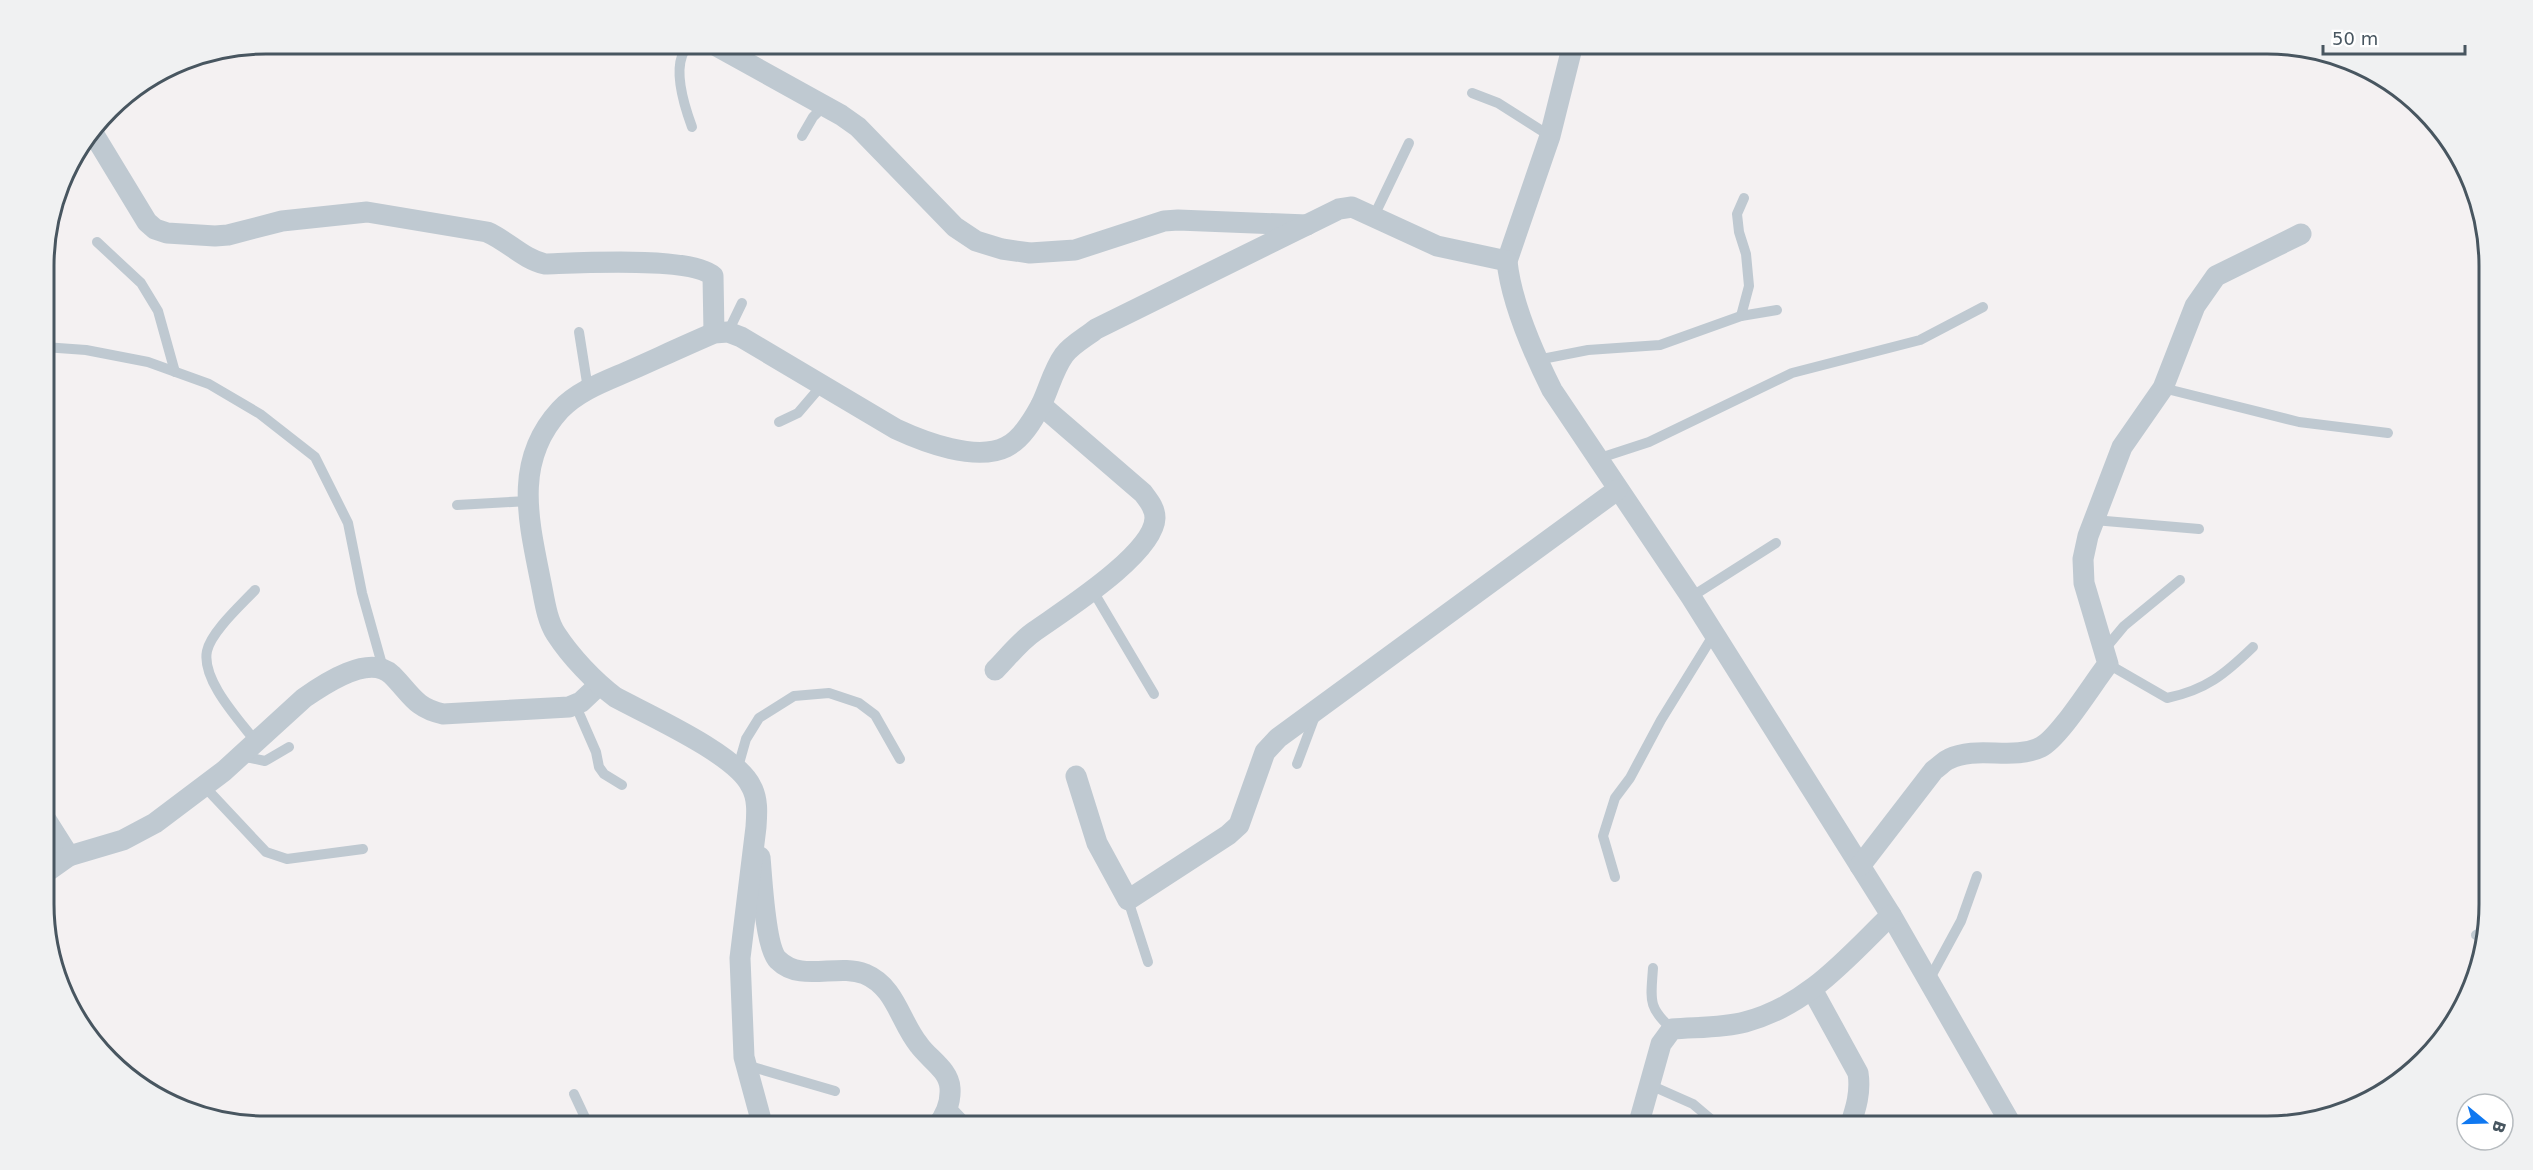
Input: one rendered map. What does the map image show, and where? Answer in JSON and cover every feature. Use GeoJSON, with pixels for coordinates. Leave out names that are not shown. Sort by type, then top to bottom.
{"type":"FeatureCollection","features":[{"type":"Feature","properties":{"kind":"street"},"geometry":{"type":"LineString","coordinates":[[731,54],[858,127],[955,227],[976,241],[1002,249],[1030,253],[1075,250],[1164,221],[1308,225]]}},
{"type":"Feature","properties":{"kind":"street"},"geometry":{"type":"LineString","coordinates":[[1570,54],[1550,136],[1507,261],[1509,277],[1537,360],[1552,390],[1596,459],[1691,597],[1891,915],[2006,1116]]}},
{"type":"Feature","properties":{"kind":"street"},"geometry":{"type":"LineString","coordinates":[[97,139],[147,222],[155,229],[167,233],[228,235],[282,221],[367,212],[382,213],[487,232],[499,237],[534,261],[545,264],[630,262],[701,269],[713,276],[721,332]]}},
{"type":"Feature","properties":{"kind":"street"},"geometry":{"type":"LineString","coordinates":[[760,1116],[746,1065],[740,958],[756,827],[757,808],[752,786],[738,767],[720,754],[615,698],[599,685],[555,634],[548,615],[528,521],[527,490],[532,460],[543,434],[560,411],[588,389],[721,332],[741,337],[913,437],[983,452],[1006,447],[1025,431],[1041,405],[1065,353],[1096,329],[1339,209],[1352,207],[1437,246],[1507,261]]}},
{"type":"Feature","properties":{"kind":"street"},"geometry":{"type":"LineString","coordinates":[[1860,866],[1934,770],[1948,759],[1965,754],[2025,752],[2041,747],[2054,735],[2106,657],[2084,583],[2083,559],[2094,520],[2122,447],[2163,388],[2195,306],[2216,276],[2301,234]]}},
{"type":"Feature","properties":{"kind":"street"},"geometry":{"type":"LineString","coordinates":[[995,670],[1033,633],[1093,591],[1139,547],[1151,531],[1155,518],[1152,505],[1143,494],[1041,405]]}},
{"type":"Feature","properties":{"kind":"street"},"geometry":{"type":"LineString","coordinates":[[1076,776],[1097,843],[1128,900],[1228,835],[1239,825],[1265,752],[1278,738],[1617,490]]}},
{"type":"Feature","properties":{"kind":"street"},"geometry":{"type":"LineString","coordinates":[[54,867],[69,856],[139,833],[204,786],[249,749],[304,698],[318,688],[360,668],[371,666],[383,668],[391,673],[416,703],[429,711],[443,714],[569,707],[581,702],[599,685]]}},
{"type":"Feature","properties":{"kind":"street"},"geometry":{"type":"LineString","coordinates":[[756,827],[770,943],[775,958],[786,967],[799,971],[852,971],[873,978],[893,998],[919,1045],[945,1072],[950,1088],[948,1104],[942,1116]]}},
{"type":"Feature","properties":{"kind":"street"},"geometry":{"type":"LineString","coordinates":[[54,832],[69,856]]}},
{"type":"Feature","properties":{"kind":"street"},"geometry":{"type":"LineString","coordinates":[[1641,1116],[1661,1044],[1672,1029],[1744,1023],[1779,1010],[1813,991],[1891,915]]}},
{"type":"Feature","properties":{"kind":"street"},"geometry":{"type":"LineString","coordinates":[[1813,991],[1858,1073],[1860,1085],[1853,1116]]}},
{"type":"Feature","properties":{"kind":"lane"},"geometry":{"type":"LineString","coordinates":[[683,54],[681,72],[684,105],[692,127]]}},
{"type":"Feature","properties":{"kind":"lane"},"geometry":{"type":"LineString","coordinates":[[1472,93],[1498,103],[1550,136]]}},
{"type":"Feature","properties":{"kind":"lane"},"geometry":{"type":"LineString","coordinates":[[802,136],[813,117],[824,106]]}},
{"type":"Feature","properties":{"kind":"lane"},"geometry":{"type":"LineString","coordinates":[[1374,216],[1408,143]]}},
{"type":"Feature","properties":{"kind":"lane"},"geometry":{"type":"LineString","coordinates":[[1741,316],[1749,286],[1746,254],[1737,214],[1744,198]]}},
{"type":"Feature","properties":{"kind":"lane"},"geometry":{"type":"LineString","coordinates":[[97,242],[141,283],[158,311],[175,372]]}},
{"type":"Feature","properties":{"kind":"lane"},"geometry":{"type":"LineString","coordinates":[[721,332],[742,303]]}},
{"type":"Feature","properties":{"kind":"lane"},"geometry":{"type":"LineString","coordinates":[[1596,459],[1649,442],[1792,373],[1920,340],[1983,306]]}},
{"type":"Feature","properties":{"kind":"lane"},"geometry":{"type":"LineString","coordinates":[[1537,360],[1588,350],[1660,345],[1741,316],[1777,310]]}},
{"type":"Feature","properties":{"kind":"lane"},"geometry":{"type":"LineString","coordinates":[[579,332],[588,389]]}},
{"type":"Feature","properties":{"kind":"lane"},"geometry":{"type":"LineString","coordinates":[[54,348],[86,350],[148,362],[209,384],[260,414],[315,457],[348,523],[362,593],[383,668]]}},
{"type":"Feature","properties":{"kind":"lane"},"geometry":{"type":"LineString","coordinates":[[779,422],[798,413],[822,385]]}},
{"type":"Feature","properties":{"kind":"lane"},"geometry":{"type":"LineString","coordinates":[[2163,388],[2299,422],[2388,433]]}},
{"type":"Feature","properties":{"kind":"lane"},"geometry":{"type":"LineString","coordinates":[[457,505],[528,501]]}},
{"type":"Feature","properties":{"kind":"lane"},"geometry":{"type":"LineString","coordinates":[[2094,520],[2199,528]]}},
{"type":"Feature","properties":{"kind":"lane"},"geometry":{"type":"LineString","coordinates":[[1691,597],[1776,543]]}},
{"type":"Feature","properties":{"kind":"lane"},"geometry":{"type":"LineString","coordinates":[[2180,580],[2124,626],[2106,657],[2167,698],[2203,687],[2224,676],[2253,647]]}},
{"type":"Feature","properties":{"kind":"lane"},"geometry":{"type":"LineString","coordinates":[[255,590],[221,627],[207,650],[207,664],[211,678],[249,749],[251,760],[265,761],[289,747]]}},
{"type":"Feature","properties":{"kind":"lane"},"geometry":{"type":"LineString","coordinates":[[1093,591],[1154,694]]}},
{"type":"Feature","properties":{"kind":"lane"},"geometry":{"type":"LineString","coordinates":[[1615,878],[1603,836],[1615,798],[1630,778],[1661,720],[1714,634]]}},
{"type":"Feature","properties":{"kind":"lane"},"geometry":{"type":"LineString","coordinates":[[738,767],[746,739],[759,718],[794,696],[829,693],[859,703],[875,715],[900,759]]}},
{"type":"Feature","properties":{"kind":"lane"},"geometry":{"type":"LineString","coordinates":[[575,704],[596,752],[599,767],[604,774],[622,785]]}},
{"type":"Feature","properties":{"kind":"lane"},"geometry":{"type":"LineString","coordinates":[[1296,764],[1317,710]]}},
{"type":"Feature","properties":{"kind":"lane"},"geometry":{"type":"LineString","coordinates":[[204,786],[266,852],[276,857],[286,859],[363,849]]}},
{"type":"Feature","properties":{"kind":"lane"},"geometry":{"type":"LineString","coordinates":[[1929,981],[1961,921],[1977,876]]}},
{"type":"Feature","properties":{"kind":"lane"},"geometry":{"type":"LineString","coordinates":[[1128,900],[1148,962]]}},
{"type":"Feature","properties":{"kind":"lane"},"geometry":{"type":"LineString","coordinates":[[1653,968],[1652,996],[1655,1014],[1672,1029]]}},
{"type":"Feature","properties":{"kind":"lane"},"geometry":{"type":"LineString","coordinates":[[746,1065],[835,1091]]}},
{"type":"Feature","properties":{"kind":"lane"},"geometry":{"type":"LineString","coordinates":[[1650,1085],[1693,1104],[1707,1116]]}},
{"type":"Feature","properties":{"kind":"lane"},"geometry":{"type":"LineString","coordinates":[[574,1094],[584,1116]]}},
{"type":"Feature","properties":{"kind":"lane"},"geometry":{"type":"LineString","coordinates":[[948,1104],[959,1116]]}}]}
